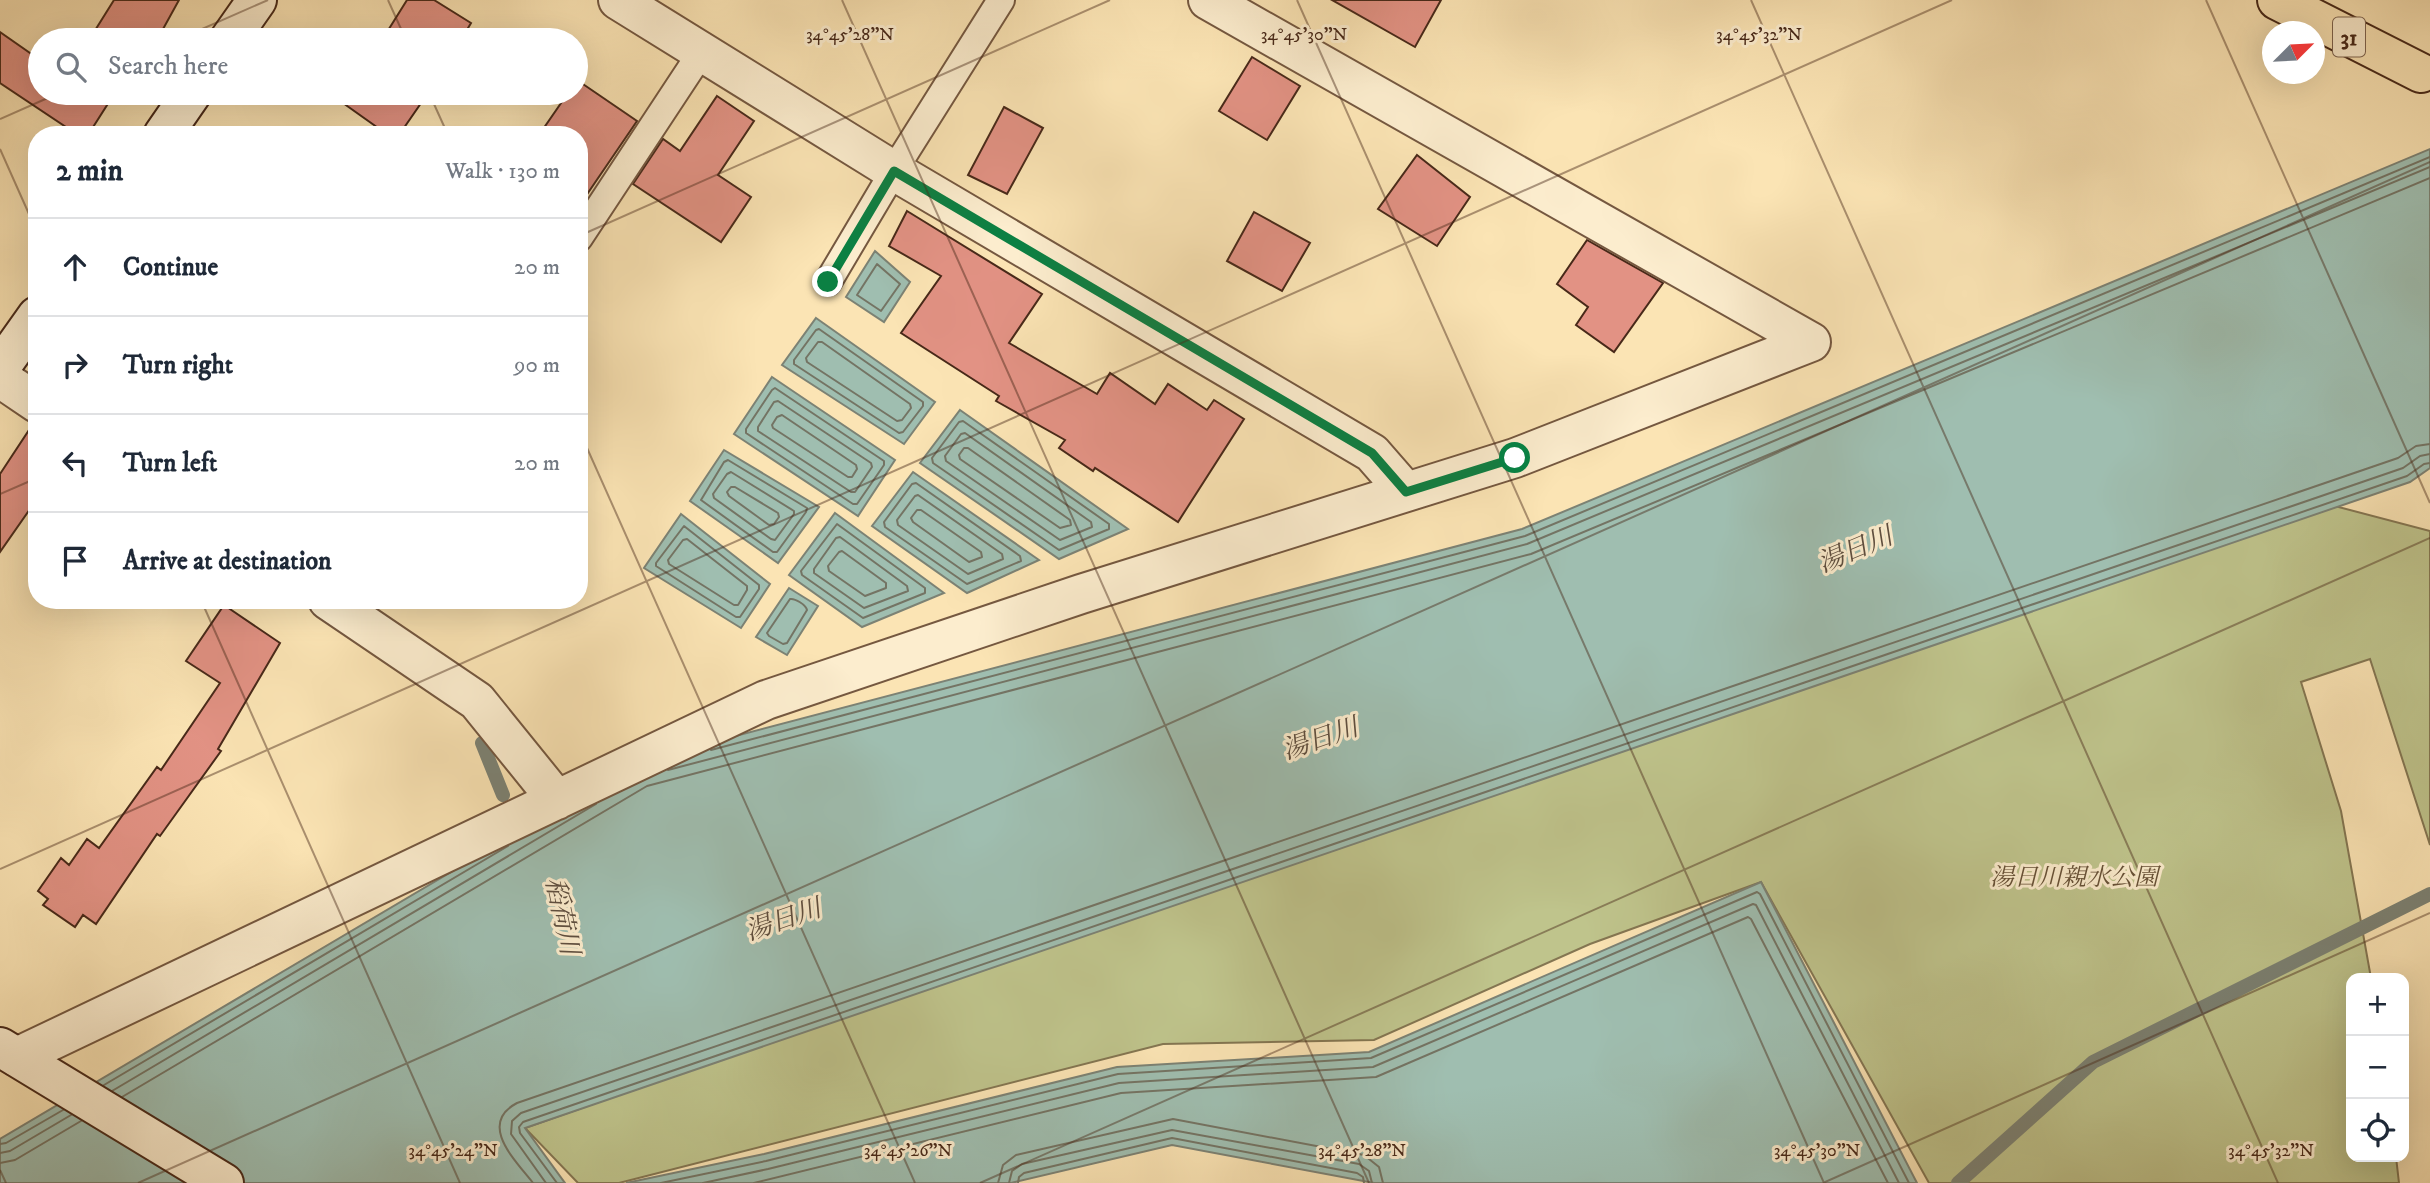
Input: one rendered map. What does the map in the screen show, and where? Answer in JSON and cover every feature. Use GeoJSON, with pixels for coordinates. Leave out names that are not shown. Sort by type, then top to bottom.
{"type":"FeatureCollection","features":[{"type":"Feature","properties":{"kind":"main road","name":"31"},"geometry":{"type":"LineString","coordinates":[[2277,0],[2426,76]]}},
{"type":"Feature","properties":{"kind":"main road","name":"31"},"geometry":{"type":"LineString","coordinates":[[2297,0],[2426,76]]}},
{"type":"Feature","properties":{"kind":"street"},"geometry":{"type":"LineString","coordinates":[[237,28],[257,0]]}},
{"type":"Feature","properties":{"kind":"street"},"geometry":{"type":"LineString","coordinates":[[618,0],[894,171],[1372,453],[1406,492]]}},
{"type":"Feature","properties":{"kind":"street"},"geometry":{"type":"LineString","coordinates":[[18,1057],[766,700],[1081,594],[1515,458],[1811,342],[1208,0]]}},
{"type":"Feature","properties":{"kind":"street"},"geometry":{"type":"LineString","coordinates":[[169,126],[184,105]]}},
{"type":"Feature","properties":{"kind":"street"},"geometry":{"type":"LineString","coordinates":[[0,368],[28,329]]}},
{"type":"Feature","properties":{"kind":"street"},"geometry":{"type":"LineString","coordinates":[[0,378],[28,397]]}},
{"type":"Feature","properties":{"kind":"street"},"geometry":{"type":"LineString","coordinates":[[345,609],[477,701],[556,800]]}},
{"type":"Feature","properties":{"kind":"street"},"geometry":{"type":"LineString","coordinates":[[18,1057],[224,1183]]}},
{"type":"Feature","properties":{"kind":"lane"},"geometry":{"type":"LineString","coordinates":[[828,282],[1001,0]]}},
{"type":"Feature","properties":{"kind":"lane"},"geometry":{"type":"LineString","coordinates":[[588,224],[701,53]]}},
{"type":"Feature","properties":{"kind":"green space","name":"湯日川親水公園"},"geometry":{"type":"Polygon","coordinates":[[[2308,499],[2430,531],[2430,845],[2370,659],[2301,682],[2341,811],[2370,973],[2346,973],[2346,1162],[2397,1162],[2399,1183],[1929,1183],[1761,882],[1590,944],[1374,1040],[1163,1044],[619,1183],[578,1183],[525,1128],[2308,499]]]}},
{"type":"Feature","properties":{"kind":"water","name":"湯日川"},"geometry":{"type":"Polygon","coordinates":[[[2430,149],[2430,468],[2410,482],[525,1128],[565,1183],[0,1183],[0,1139],[637,762],[1522,529],[2430,149]]]}},
{"type":"Feature","properties":{"kind":"water"},"geometry":{"type":"Polygon","coordinates":[[[875,251],[910,282],[884,322],[846,297],[875,251]]]}},
{"type":"Feature","properties":{"kind":"water"},"geometry":{"type":"Polygon","coordinates":[[[816,318],[935,402],[904,444],[782,365],[816,318]]]}},
{"type":"Feature","properties":{"kind":"water"},"geometry":{"type":"Polygon","coordinates":[[[772,377],[895,460],[858,516],[734,434],[772,377]]]}},
{"type":"Feature","properties":{"kind":"water"},"geometry":{"type":"Polygon","coordinates":[[[960,410],[1128,529],[1059,559],[920,463],[960,410]]]}},
{"type":"Feature","properties":{"kind":"water"},"geometry":{"type":"Polygon","coordinates":[[[724,450],[819,507],[778,563],[690,501],[724,450]]]}},
{"type":"Feature","properties":{"kind":"water"},"geometry":{"type":"Polygon","coordinates":[[[913,472],[1039,560],[967,593],[872,526],[913,472]]]}},
{"type":"Feature","properties":{"kind":"water"},"geometry":{"type":"Polygon","coordinates":[[[835,513],[944,593],[862,627],[789,575],[835,513]]]}},
{"type":"Feature","properties":{"kind":"water"},"geometry":{"type":"Polygon","coordinates":[[[681,514],[770,584],[741,628],[644,568],[681,514]]]}},
{"type":"Feature","properties":{"kind":"water"},"geometry":{"type":"Polygon","coordinates":[[[789,588],[818,606],[787,655],[756,637],[789,588]]]}},
{"type":"Feature","properties":{"kind":"water"},"geometry":{"type":"Polygon","coordinates":[[[1761,882],[1917,1183],[1374,1183],[1172,1145],[1011,1183],[626,1183],[764,1154],[1117,1067],[1369,1052],[1761,882]]]}},
{"type":"Feature","properties":{"kind":"building"},"geometry":{"type":"Polygon","coordinates":[[[114,0],[179,0],[164,28],[96,28],[114,0]]]}},
{"type":"Feature","properties":{"kind":"building"},"geometry":{"type":"Polygon","coordinates":[[[407,0],[434,0],[471,23],[468,28],[390,28],[407,0]]]}},
{"type":"Feature","properties":{"kind":"building"},"geometry":{"type":"Polygon","coordinates":[[[1332,0],[1441,0],[1415,47],[1332,0]]]}},
{"type":"Feature","properties":{"kind":"building"},"geometry":{"type":"Polygon","coordinates":[[[0,32],[28,52],[28,102],[0,83],[0,32]]]}},
{"type":"Feature","properties":{"kind":"building"},"geometry":{"type":"Polygon","coordinates":[[[1252,57],[1300,86],[1267,140],[1219,111],[1252,57]]]}},
{"type":"Feature","properties":{"kind":"building"},"geometry":{"type":"Polygon","coordinates":[[[588,88],[637,121],[588,193],[588,126],[545,126],[560,105],[588,105],[588,88]]]}},
{"type":"Feature","properties":{"kind":"building"},"geometry":{"type":"Polygon","coordinates":[[[717,96],[754,121],[718,175],[751,197],[721,242],[633,184],[663,139],[680,151],[717,96]]]}},
{"type":"Feature","properties":{"kind":"building"},"geometry":{"type":"Polygon","coordinates":[[[33,105],[107,105],[94,126],[64,126],[33,105]]]}},
{"type":"Feature","properties":{"kind":"building"},"geometry":{"type":"Polygon","coordinates":[[[346,105],[420,105],[405,126],[375,126],[346,105]]]}},
{"type":"Feature","properties":{"kind":"building"},"geometry":{"type":"Polygon","coordinates":[[[1004,107],[1043,128],[1007,194],[968,175],[1004,107]]]}},
{"type":"Feature","properties":{"kind":"building"},"geometry":{"type":"Polygon","coordinates":[[[1417,155],[1470,197],[1437,246],[1378,209],[1417,155]]]}},
{"type":"Feature","properties":{"kind":"building"},"geometry":{"type":"Polygon","coordinates":[[[907,211],[1042,294],[1009,343],[1097,394],[1110,373],[1155,404],[1168,384],[1207,410],[1214,400],[1244,419],[1178,522],[1059,448],[1065,440],[996,401],[999,396],[901,333],[941,276],[889,246],[907,211]]]}},
{"type":"Feature","properties":{"kind":"building"},"geometry":{"type":"Polygon","coordinates":[[[1254,212],[1310,243],[1282,291],[1227,261],[1254,212]]]}},
{"type":"Feature","properties":{"kind":"building"},"geometry":{"type":"Polygon","coordinates":[[[1587,240],[1663,283],[1614,352],[1576,325],[1588,307],[1557,284],[1587,240]]]}},
{"type":"Feature","properties":{"kind":"building"},"geometry":{"type":"Polygon","coordinates":[[[28,432],[28,512],[0,552],[0,474],[28,432]]]}},
{"type":"Feature","properties":{"kind":"building"},"geometry":{"type":"Polygon","coordinates":[[[221,609],[230,609],[280,643],[218,749],[221,751],[160,836],[157,834],[96,924],[83,915],[75,927],[43,905],[48,899],[38,891],[61,858],[69,865],[87,839],[99,848],[157,767],[161,770],[220,683],[186,661],[221,609]]]}},
{"type":"Feature","properties":{"kind":"waterway","name":"稻荷川"},"geometry":{"type":"LineString","coordinates":[[482,743],[503,795]]}},
{"type":"Feature","properties":{"kind":"waterway"},"geometry":{"type":"LineString","coordinates":[[1958,1183],[2093,1062],[2430,894]]}},
{"type":"Feature","properties":{"kind":"route"},"geometry":{"type":"LineString","coordinates":[[828,282],[894,171],[1372,453],[1406,492],[1515,458]]}}]}
